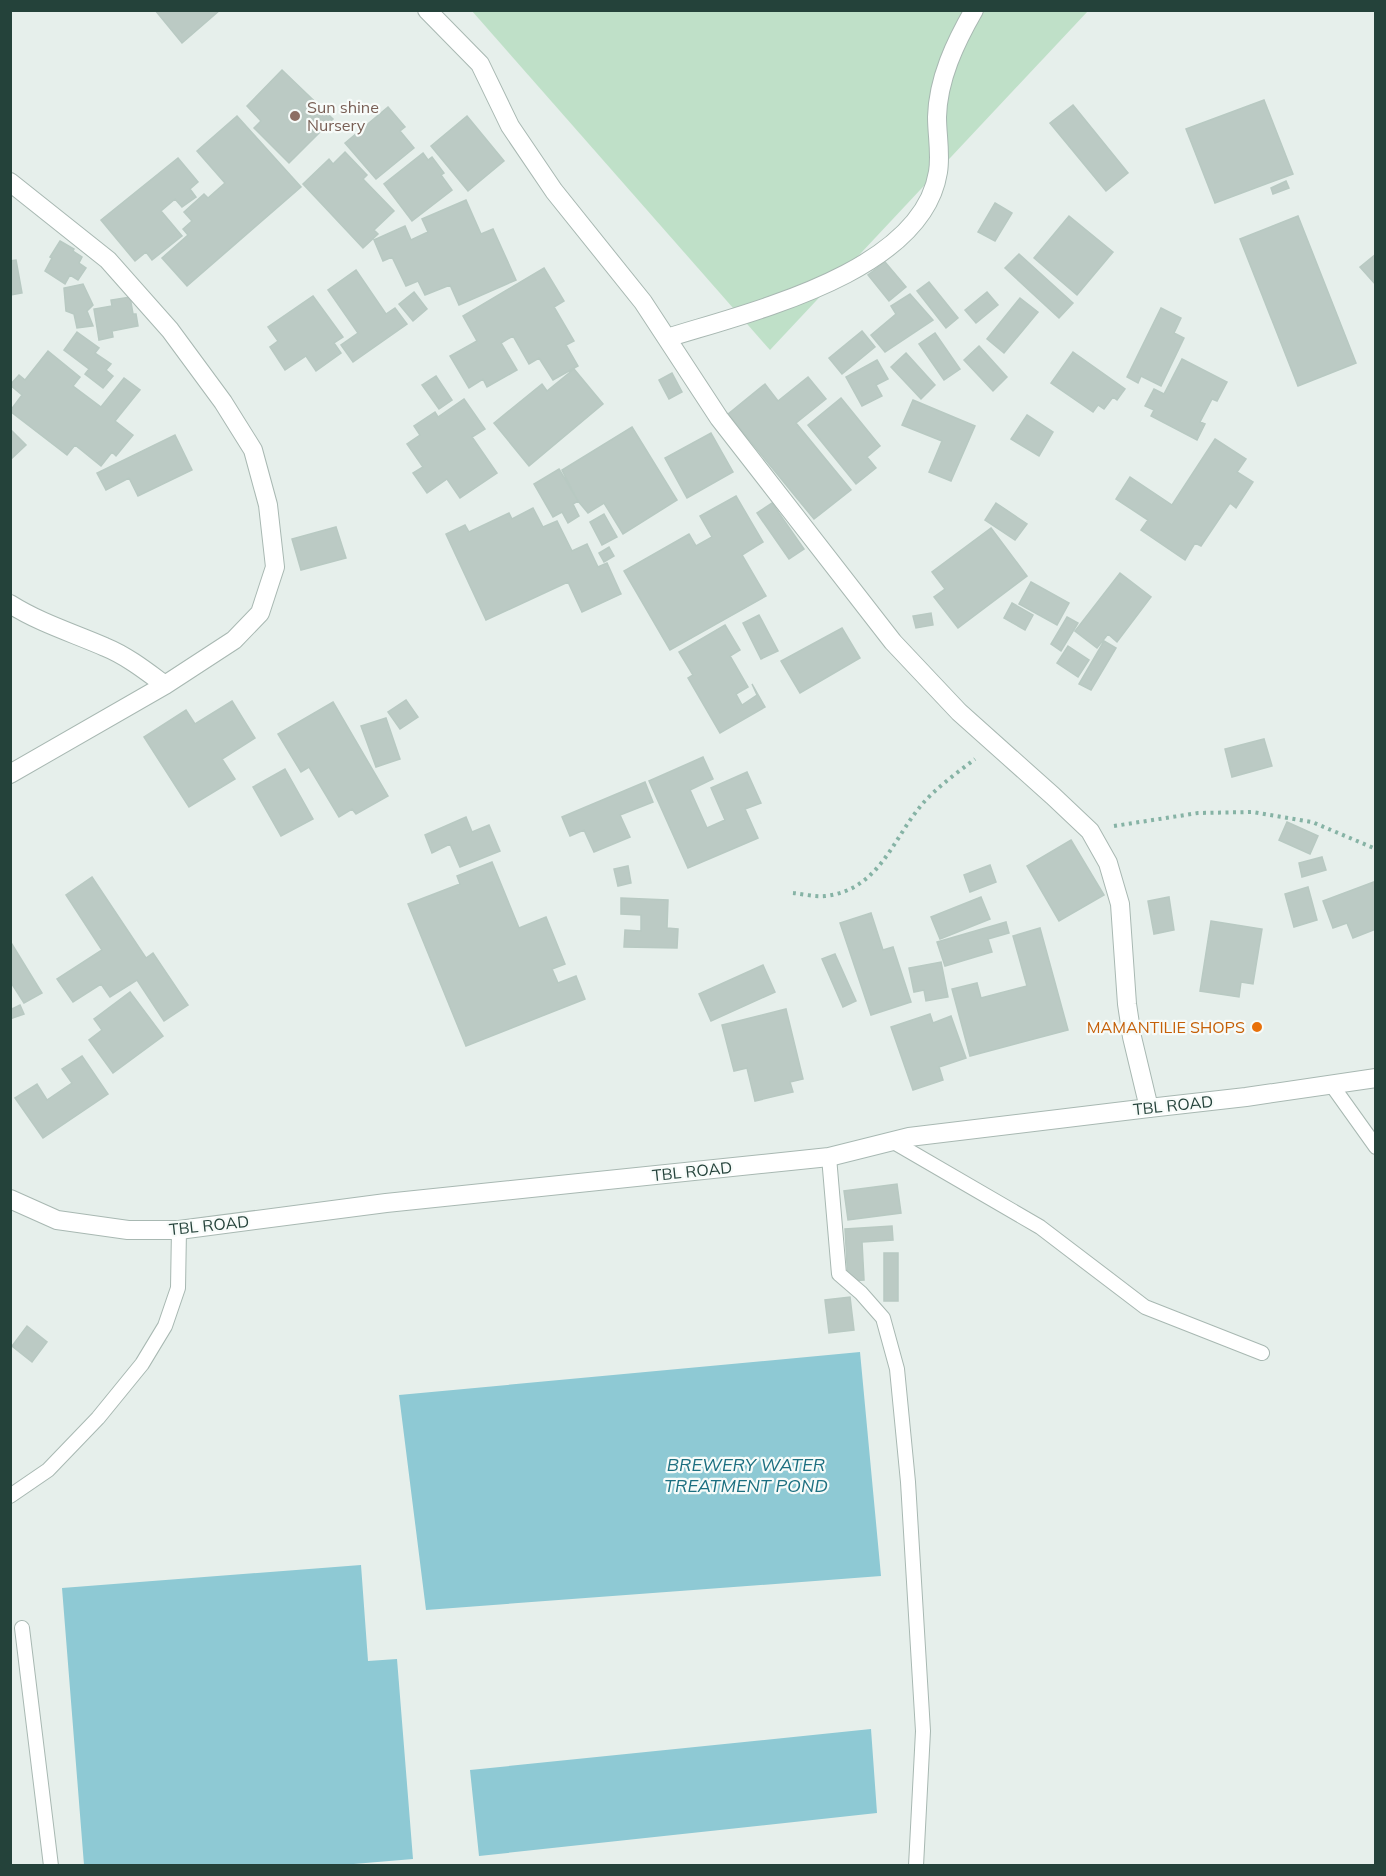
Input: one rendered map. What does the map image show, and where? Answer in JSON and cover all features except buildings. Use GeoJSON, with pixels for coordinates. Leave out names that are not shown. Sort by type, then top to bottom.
{"type":"FeatureCollection","features":[{"type":"Feature","properties":{"kind":"street"},"geometry":{"type":"LineString","coordinates":[[427,10],[480,64],[510,126],[554,191],[643,302],[719,418],[893,642],[958,712],[1090,831],[1108,863],[1120,904],[1127,1004],[1132,1037],[1149,1108]]}},
{"type":"Feature","properties":{"kind":"street"},"geometry":{"type":"LineString","coordinates":[[667,338],[788,300],[848,273],[883,252],[911,226],[928,203],[938,172],[937,114],[944,72],[960,34],[974,10]]}},
{"type":"Feature","properties":{"kind":"street"},"geometry":{"type":"LineString","coordinates":[[10,182],[108,260],[170,330],[223,402],[253,450],[268,505],[275,567],[260,613],[234,640],[165,685],[10,774]]}},
{"type":"Feature","properties":{"kind":"street"},"geometry":{"type":"LineString","coordinates":[[10,604],[62,630],[107,647],[165,685]]}},
{"type":"Feature","properties":{"kind":"street","name":"TBL ROAD"},"geometry":{"type":"LineString","coordinates":[[10,1199],[57,1220],[128,1230],[179,1230],[386,1203],[829,1156],[909,1137],[1246,1098],[1376,1078]]}},
{"type":"Feature","properties":{"kind":"lane"},"geometry":{"type":"LineString","coordinates":[[1331,1084],[1376,1147]]}},
{"type":"Feature","properties":{"kind":"lane"},"geometry":{"type":"LineString","coordinates":[[892,1141],[1040,1227],[1145,1307],[1262,1353]]}},
{"type":"Feature","properties":{"kind":"lane"},"geometry":{"type":"LineString","coordinates":[[829,1156],[839,1274],[861,1293],[883,1318],[897,1369],[908,1482],[923,1731],[916,1866]]}},
{"type":"Feature","properties":{"kind":"lane"},"geometry":{"type":"LineString","coordinates":[[10,1496],[48,1470],[98,1418],[142,1364],[165,1326],[178,1288],[179,1230]]}},
{"type":"Feature","properties":{"kind":"lane"},"geometry":{"type":"LineString","coordinates":[[22,1628],[51,1866]]}},
{"type":"Feature","properties":{"kind":"path"},"geometry":{"type":"LineString","coordinates":[[793,893],[823,896],[842,892],[863,881],[881,864],[924,801],[994,744]]}},
{"type":"Feature","properties":{"kind":"path"},"geometry":{"type":"LineString","coordinates":[[1090,831],[1198,813],[1253,812],[1312,822],[1376,849]]}},
{"type":"Feature","properties":{"kind":"green space"},"geometry":{"type":"Polygon","coordinates":[[[472,11],[1088,11],[770,350],[472,11]]]}},
{"type":"Feature","properties":{"kind":"water","name":"BREWERY WATER TREATMENT POND"},"geometry":{"type":"Polygon","coordinates":[[[860,1352],[881,1576],[426,1610],[399,1395],[860,1352]]]}},
{"type":"Feature","properties":{"kind":"water"},"geometry":{"type":"Polygon","coordinates":[[[361,1565],[368,1661],[397,1659],[413,1859],[330,1866],[84,1865],[62,1588],[361,1565]]]}},
{"type":"Feature","properties":{"kind":"water"},"geometry":{"type":"Polygon","coordinates":[[[871,1729],[877,1813],[479,1856],[470,1770],[871,1729]]]}},
{"type":"Feature","properties":{"kind":"place","name":"Sun shine Nursery"},"geometry":{"type":"Point","coordinates":[295,116]}},
{"type":"Feature","properties":{"kind":"place","name":"MAMANTILIE SHOPS"},"geometry":{"type":"Point","coordinates":[1257,1027]}}]}
